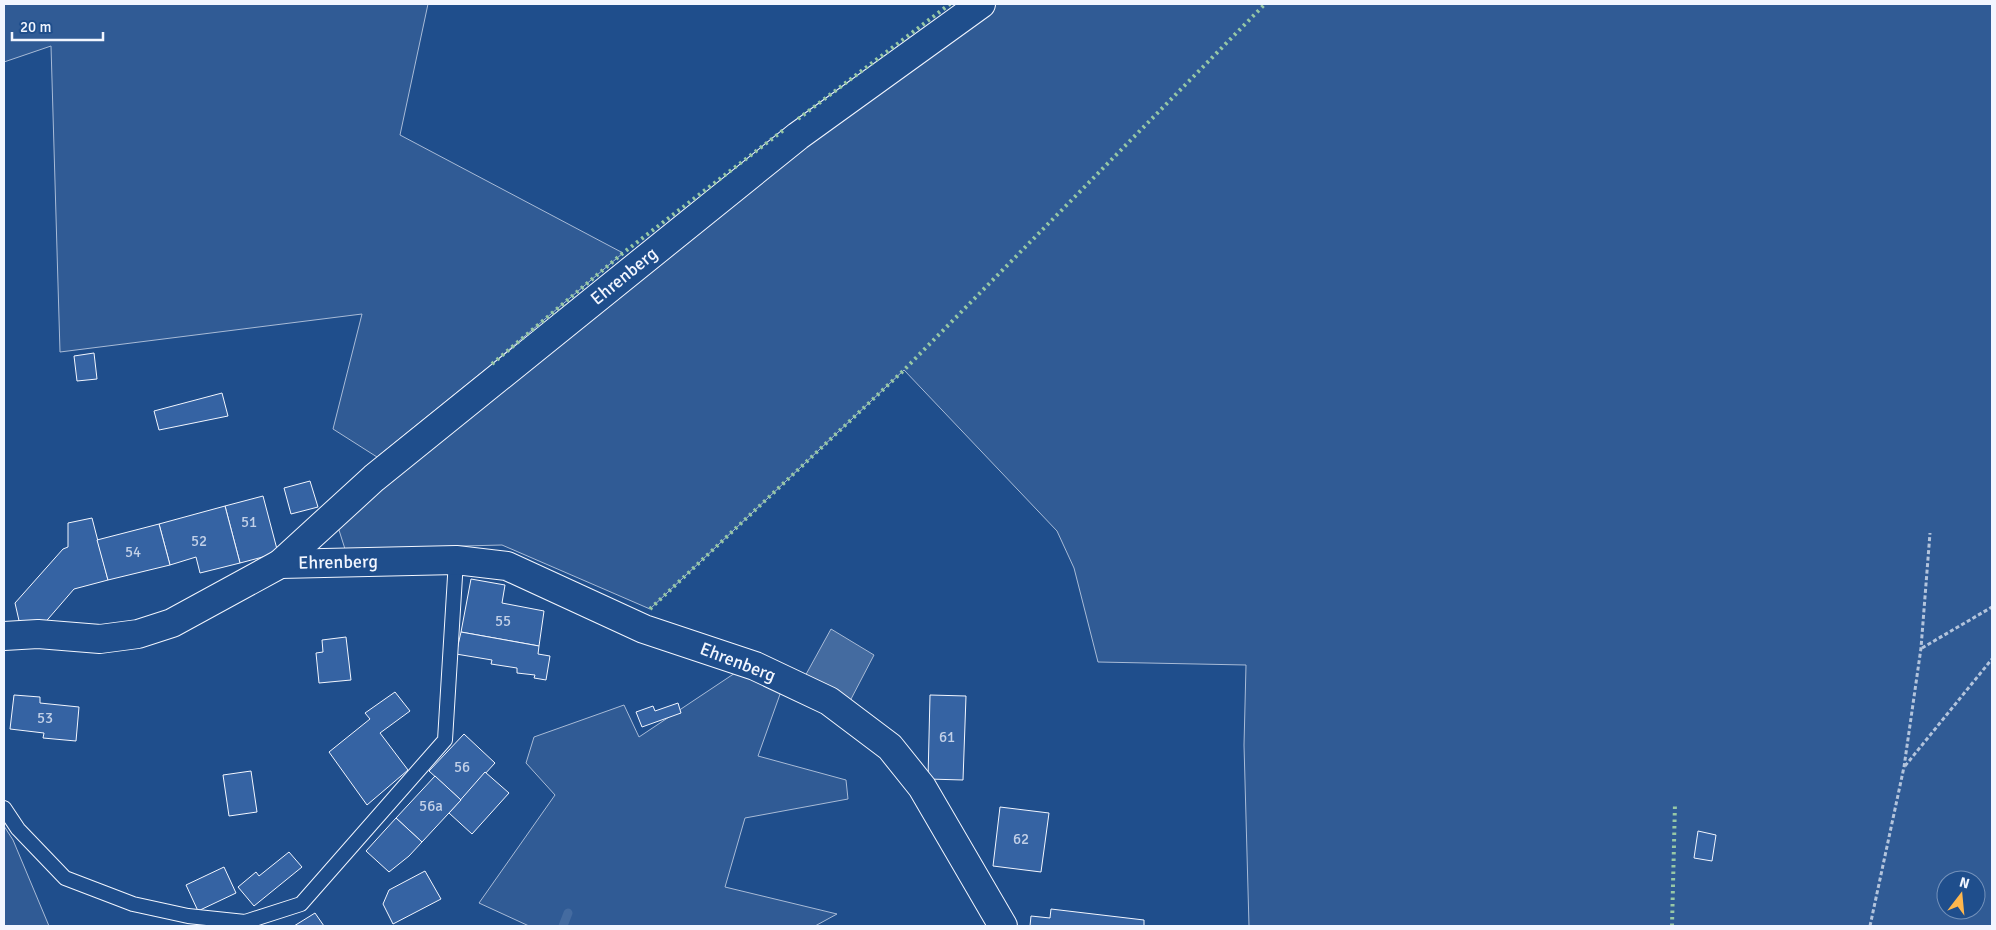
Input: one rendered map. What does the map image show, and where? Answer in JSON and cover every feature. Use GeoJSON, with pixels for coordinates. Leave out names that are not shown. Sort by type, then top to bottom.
{"type":"FeatureCollection","features":[{"type":"Feature","properties":{"kind":"street","name":"Ehrenberg"},"geometry":{"type":"LineString","coordinates":[[4,636],[38,634],[100,639],[138,634],[172,623],[280,564],[374,478],[798,136],[981,4]]}},
{"type":"Feature","properties":{"kind":"street","name":"Ehrenberg"},"geometry":{"type":"LineString","coordinates":[[280,564],[456,560],[507,566],[644,629],[756,666],[829,702],[890,746],[922,787],[1003,926]]}},
{"type":"Feature","properties":{"kind":"lane"},"geometry":{"type":"LineString","coordinates":[[4,808],[18,829],[65,878],[133,904],[188,916],[245,922],[301,904],[445,740],[456,560]]}},
{"type":"Feature","properties":{"kind":"path"},"geometry":{"type":"LineString","coordinates":[[1870,926],[1904,767],[1921,648],[1930,533]]}},
{"type":"Feature","properties":{"kind":"path"},"geometry":{"type":"LineString","coordinates":[[1921,648],[1992,607]]}},
{"type":"Feature","properties":{"kind":"path"},"geometry":{"type":"LineString","coordinates":[[1904,767],[1992,659]]}},
{"type":"Feature","properties":{"kind":"shaded area"},"geometry":{"type":"Polygon","coordinates":[[[4,4],[428,4],[400,135],[623,253],[492,364],[377,457],[333,429],[362,314],[60,352],[51,46],[4,62],[4,4]]]}},
{"type":"Feature","properties":{"kind":"shaded area"},"geometry":{"type":"Polygon","coordinates":[[[986,4],[1992,4],[1992,926],[1249,926],[1244,745],[1246,665],[1098,662],[1074,568],[1057,531],[904,370],[650,609],[502,545],[345,549],[338,527],[399,471],[986,4]]]}},
{"type":"Feature","properties":{"kind":"shaded area"},"geometry":{"type":"Polygon","coordinates":[[[831,629],[874,655],[850,701],[804,678],[831,629]]]}},
{"type":"Feature","properties":{"kind":"shaded area"},"geometry":{"type":"Polygon","coordinates":[[[735,673],[784,683],[758,756],[846,780],[848,799],[745,818],[725,887],[837,914],[815,926],[529,926],[479,903],[555,795],[526,763],[534,737],[624,705],[639,737],[735,673]]]}},
{"type":"Feature","properties":{"kind":"shaded area"},"geometry":{"type":"Polygon","coordinates":[[[4,826],[13,840],[49,926],[4,926],[4,826]]]}},
{"type":"Feature","properties":{"kind":"building"},"geometry":{"type":"Polygon","coordinates":[[[94,353],[97,379],[77,381],[74,356],[94,353]]]}},
{"type":"Feature","properties":{"kind":"building"},"geometry":{"type":"Polygon","coordinates":[[[222,393],[228,416],[159,430],[154,411],[222,393]]]}},
{"type":"Feature","properties":{"kind":"building"},"geometry":{"type":"Polygon","coordinates":[[[310,481],[318,507],[291,514],[284,488],[310,481]]]}},
{"type":"Feature","properties":{"kind":"building"},"geometry":{"type":"Polygon","coordinates":[[[263,496],[278,553],[240,563],[225,506],[263,496]]]}},
{"type":"Feature","properties":{"kind":"building"},"geometry":{"type":"Polygon","coordinates":[[[225,506],[240,563],[200,573],[196,557],[170,565],[159,524],[225,506]]]}},
{"type":"Feature","properties":{"kind":"building"},"geometry":{"type":"Polygon","coordinates":[[[92,518],[108,580],[74,589],[42,626],[20,625],[15,603],[63,549],[68,547],[68,523],[92,518]]]}},
{"type":"Feature","properties":{"kind":"building"},"geometry":{"type":"Polygon","coordinates":[[[159,524],[170,565],[108,580],[97,540],[159,524]]]}},
{"type":"Feature","properties":{"kind":"building"},"geometry":{"type":"Polygon","coordinates":[[[471,579],[505,585],[502,603],[544,611],[539,646],[461,632],[471,579]]]}},
{"type":"Feature","properties":{"kind":"building"},"geometry":{"type":"Polygon","coordinates":[[[461,632],[539,646],[538,654],[550,656],[546,680],[534,678],[535,675],[517,673],[517,668],[491,664],[492,660],[456,654],[461,632]]]}},
{"type":"Feature","properties":{"kind":"building"},"geometry":{"type":"Polygon","coordinates":[[[346,637],[351,680],[319,683],[316,653],[323,652],[322,640],[346,637]]]}},
{"type":"Feature","properties":{"kind":"building"},"geometry":{"type":"Polygon","coordinates":[[[395,692],[410,711],[380,733],[408,770],[367,805],[329,752],[370,719],[365,713],[395,692]]]}},
{"type":"Feature","properties":{"kind":"building"},"geometry":{"type":"Polygon","coordinates":[[[14,695],[40,697],[40,703],[79,707],[76,741],[43,738],[44,733],[10,729],[14,695]]]}},
{"type":"Feature","properties":{"kind":"building"},"geometry":{"type":"Polygon","coordinates":[[[930,695],[966,696],[963,780],[928,779],[930,695]]]}},
{"type":"Feature","properties":{"kind":"building"},"geometry":{"type":"Polygon","coordinates":[[[678,703],[681,713],[642,727],[636,712],[653,706],[655,711],[678,703]]]}},
{"type":"Feature","properties":{"kind":"building"},"geometry":{"type":"Polygon","coordinates":[[[464,734],[495,763],[461,800],[429,771],[464,734]]]}},
{"type":"Feature","properties":{"kind":"building"},"geometry":{"type":"Polygon","coordinates":[[[251,771],[257,812],[229,816],[223,775],[251,771]]]}},
{"type":"Feature","properties":{"kind":"building"},"geometry":{"type":"Polygon","coordinates":[[[485,772],[509,793],[472,834],[449,813],[485,772]]]}},
{"type":"Feature","properties":{"kind":"building"},"geometry":{"type":"Polygon","coordinates":[[[435,776],[461,800],[422,842],[396,818],[435,776]]]}},
{"type":"Feature","properties":{"kind":"building"},"geometry":{"type":"Polygon","coordinates":[[[1000,807],[1049,813],[1041,872],[993,866],[1000,807]]]}},
{"type":"Feature","properties":{"kind":"building"},"geometry":{"type":"Polygon","coordinates":[[[396,818],[422,842],[409,856],[389,872],[366,851],[396,818]]]}},
{"type":"Feature","properties":{"kind":"building"},"geometry":{"type":"Polygon","coordinates":[[[1698,831],[1716,835],[1712,861],[1694,858],[1698,831]]]}},
{"type":"Feature","properties":{"kind":"building"},"geometry":{"type":"Polygon","coordinates":[[[289,852],[302,867],[254,906],[238,887],[256,872],[259,876],[289,852]]]}},
{"type":"Feature","properties":{"kind":"building"},"geometry":{"type":"Polygon","coordinates":[[[224,867],[236,893],[198,911],[186,885],[224,867]]]}},
{"type":"Feature","properties":{"kind":"building"},"geometry":{"type":"Polygon","coordinates":[[[425,871],[441,899],[393,924],[383,904],[389,890],[425,871]]]}},
{"type":"Feature","properties":{"kind":"building"},"geometry":{"type":"Polygon","coordinates":[[[1051,909],[1144,920],[1144,926],[1030,926],[1031,916],[1050,918],[1051,909]]]}},
{"type":"Feature","properties":{"kind":"building"},"geometry":{"type":"Polygon","coordinates":[[[315,913],[324,926],[294,926],[315,913]]]}},
{"type":"Feature","properties":{"kind":"waterway"},"geometry":{"type":"LineString","coordinates":[[563,926],[568,913]]}},
{"type":"Feature","properties":{"kind":"hedge"},"geometry":{"type":"LineString","coordinates":[[798,119],[950,4]]}},
{"type":"Feature","properties":{"kind":"hedge"},"geometry":{"type":"LineString","coordinates":[[650,609],[904,370],[1265,4]]}},
{"type":"Feature","properties":{"kind":"hedge"},"geometry":{"type":"LineString","coordinates":[[492,364],[623,253],[785,129]]}},
{"type":"Feature","properties":{"kind":"hedge"},"geometry":{"type":"LineString","coordinates":[[1672,926],[1675,803]]}}]}
